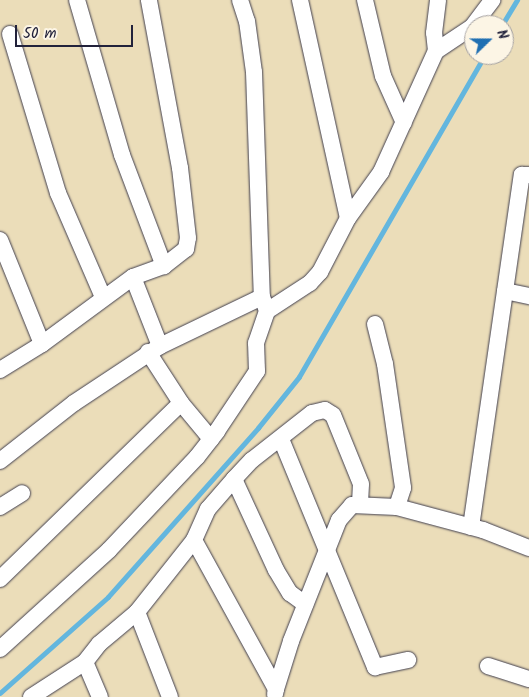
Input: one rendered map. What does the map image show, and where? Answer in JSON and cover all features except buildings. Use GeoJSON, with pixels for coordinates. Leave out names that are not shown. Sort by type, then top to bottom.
{"type":"FeatureCollection","features":[{"type":"Feature","properties":{"kind":"street"},"geometry":{"type":"LineString","coordinates":[[77,0],[122,155],[164,266]]}},
{"type":"Feature","properties":{"kind":"street"},"geometry":{"type":"LineString","coordinates":[[0,370],[42,344],[103,297],[133,277],[164,266],[186,249],[188,238],[180,168],[149,0]]}},
{"type":"Feature","properties":{"kind":"street"},"geometry":{"type":"LineString","coordinates":[[0,649],[109,550],[211,439],[257,371],[256,343],[265,304],[254,72],[247,21],[240,0]]}},
{"type":"Feature","properties":{"kind":"street"},"geometry":{"type":"LineString","coordinates":[[300,0],[348,218]]}},
{"type":"Feature","properties":{"kind":"street"},"geometry":{"type":"LineString","coordinates":[[365,0],[383,76],[404,123]]}},
{"type":"Feature","properties":{"kind":"street"},"geometry":{"type":"LineString","coordinates":[[436,51],[472,27],[492,0]]}},
{"type":"Feature","properties":{"kind":"street"},"geometry":{"type":"LineString","coordinates":[[0,461],[74,403],[154,349],[265,304],[310,283],[320,272],[348,218],[381,172],[404,123],[436,51],[434,33],[441,2]]}},
{"type":"Feature","properties":{"kind":"street"},"geometry":{"type":"LineString","coordinates":[[10,34],[58,193],[103,297]]}},
{"type":"Feature","properties":{"kind":"street"},"geometry":{"type":"LineString","coordinates":[[477,529],[505,291],[522,175],[529,175]]}},
{"type":"Feature","properties":{"kind":"street"},"geometry":{"type":"LineString","coordinates":[[0,240],[42,344]]}},
{"type":"Feature","properties":{"kind":"street"},"geometry":{"type":"LineString","coordinates":[[133,277],[154,349],[181,403],[211,439]]}},
{"type":"Feature","properties":{"kind":"street"},"geometry":{"type":"LineString","coordinates":[[505,291],[529,296]]}},
{"type":"Feature","properties":{"kind":"street"},"geometry":{"type":"LineString","coordinates":[[375,324],[385,364],[403,488],[397,506]]}},
{"type":"Feature","properties":{"kind":"street"},"geometry":{"type":"LineString","coordinates":[[0,579],[181,403]]}},
{"type":"Feature","properties":{"kind":"street"},"geometry":{"type":"LineString","coordinates":[[31,697],[85,662],[104,639],[137,612],[194,540],[208,508],[252,460],[312,413],[322,410],[331,412],[361,484],[360,503]]}},
{"type":"Feature","properties":{"kind":"street"},"geometry":{"type":"LineString","coordinates":[[281,439],[375,667],[408,660]]}},
{"type":"Feature","properties":{"kind":"street"},"geometry":{"type":"LineString","coordinates":[[234,479],[276,570],[290,592],[305,604]]}},
{"type":"Feature","properties":{"kind":"street"},"geometry":{"type":"LineString","coordinates":[[0,507],[22,493]]}},
{"type":"Feature","properties":{"kind":"street"},"geometry":{"type":"LineString","coordinates":[[275,693],[305,604],[344,512],[360,503],[397,506],[477,529],[529,548]]}},
{"type":"Feature","properties":{"kind":"street"},"geometry":{"type":"LineString","coordinates":[[194,540],[275,693]]}},
{"type":"Feature","properties":{"kind":"street"},"geometry":{"type":"LineString","coordinates":[[137,612],[170,697]]}},
{"type":"Feature","properties":{"kind":"street"},"geometry":{"type":"LineString","coordinates":[[85,662],[100,697]]}},
{"type":"Feature","properties":{"kind":"street"},"geometry":{"type":"LineString","coordinates":[[488,666],[529,679]]}},
{"type":"Feature","properties":{"kind":"waterway"},"geometry":{"type":"LineString","coordinates":[[508,15],[517,0]]}},
{"type":"Feature","properties":{"kind":"waterway"},"geometry":{"type":"LineString","coordinates":[[0,693],[108,597],[258,428],[299,377],[479,65]]}}]}
